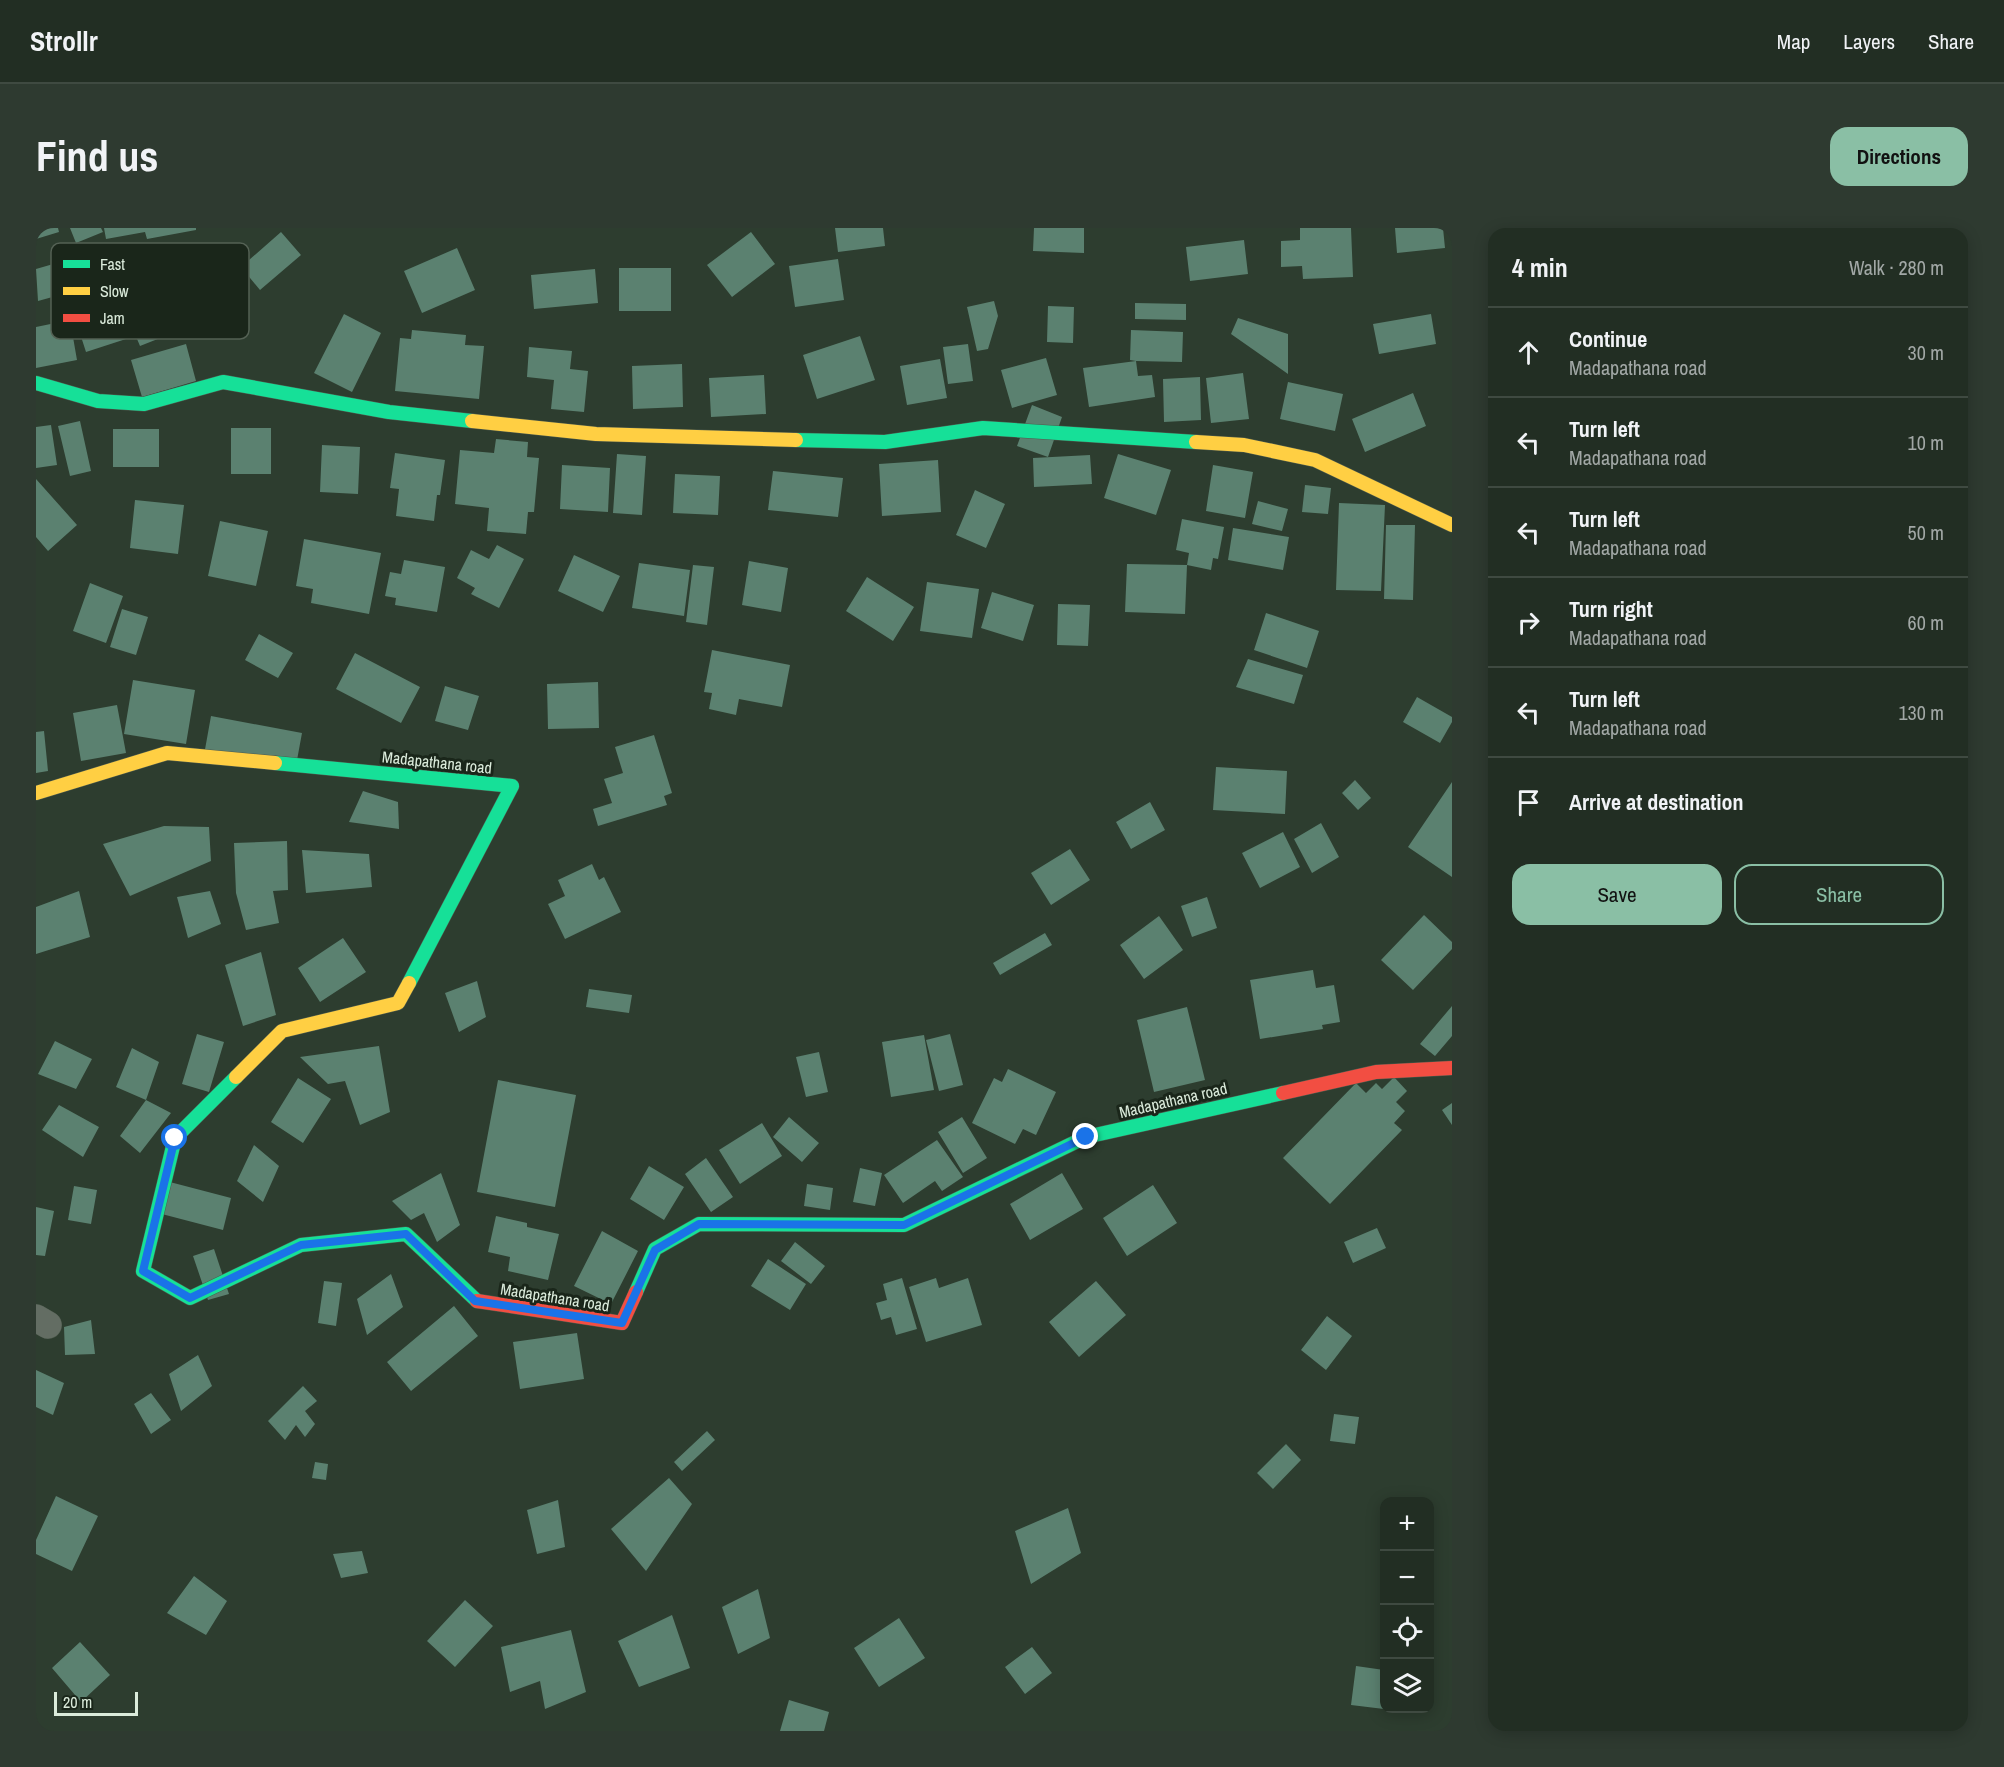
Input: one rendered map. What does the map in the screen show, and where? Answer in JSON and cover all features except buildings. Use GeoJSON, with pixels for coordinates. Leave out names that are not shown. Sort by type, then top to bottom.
{"type":"FeatureCollection","features":[{"type":"Feature","properties":{"kind":"street"},"geometry":{"type":"LineString","coordinates":[[36,383],[98,401],[144,404],[224,382],[389,412],[596,434],[885,442],[983,428],[1244,445],[1315,460],[1452,525]]}},
{"type":"Feature","properties":{"kind":"street","name":"Madapathana road"},"geometry":{"type":"LineString","coordinates":[[36,793],[167,753],[512,786],[398,1003],[282,1031],[175,1138],[143,1271],[190,1298],[301,1245],[406,1234],[475,1301],[622,1323],[655,1250],[699,1224],[904,1225],[1086,1137],[1376,1071],[1452,1068]]}},
{"type":"Feature","properties":{"kind":"traffic: fast"},"geometry":{"type":"LineString","coordinates":[[36,383],[98,401],[144,404],[223,382],[389,412],[472,421]]}},
{"type":"Feature","properties":{"kind":"traffic: fast"},"geometry":{"type":"LineString","coordinates":[[796,440],[885,442],[983,428],[1196,442]]}},
{"type":"Feature","properties":{"kind":"traffic: fast"},"geometry":{"type":"LineString","coordinates":[[275,763],[512,786],[409,983]]}},
{"type":"Feature","properties":{"kind":"traffic: fast"},"geometry":{"type":"LineString","coordinates":[[236,1077],[175,1138],[143,1271],[190,1298],[301,1245],[406,1234],[477,1301]]}},
{"type":"Feature","properties":{"kind":"traffic: fast"},"geometry":{"type":"LineString","coordinates":[[636,1292],[655,1249],[699,1224],[904,1225],[1086,1137],[1283,1093]]}},
{"type":"Feature","properties":{"kind":"traffic: slow"},"geometry":{"type":"LineString","coordinates":[[472,421],[596,434],[796,440]]}},
{"type":"Feature","properties":{"kind":"traffic: slow"},"geometry":{"type":"LineString","coordinates":[[1196,442],[1244,445],[1315,460],[1452,525]]}},
{"type":"Feature","properties":{"kind":"traffic: slow"},"geometry":{"type":"LineString","coordinates":[[36,793],[167,753],[275,763]]}},
{"type":"Feature","properties":{"kind":"traffic: slow"},"geometry":{"type":"LineString","coordinates":[[236,1077],[282,1031],[398,1003],[409,983]]}},
{"type":"Feature","properties":{"kind":"traffic: jam"},"geometry":{"type":"LineString","coordinates":[[1283,1093],[1376,1072],[1452,1068]]}},
{"type":"Feature","properties":{"kind":"traffic: jam"},"geometry":{"type":"LineString","coordinates":[[477,1301],[622,1323],[636,1292]]}},
{"type":"Feature","properties":{"kind":"route"},"geometry":{"type":"LineString","coordinates":[[175,1138],[143,1271],[190,1298],[301,1245],[406,1234],[475,1301],[622,1323],[655,1250],[699,1224],[904,1225],[1086,1137]]}}]}
